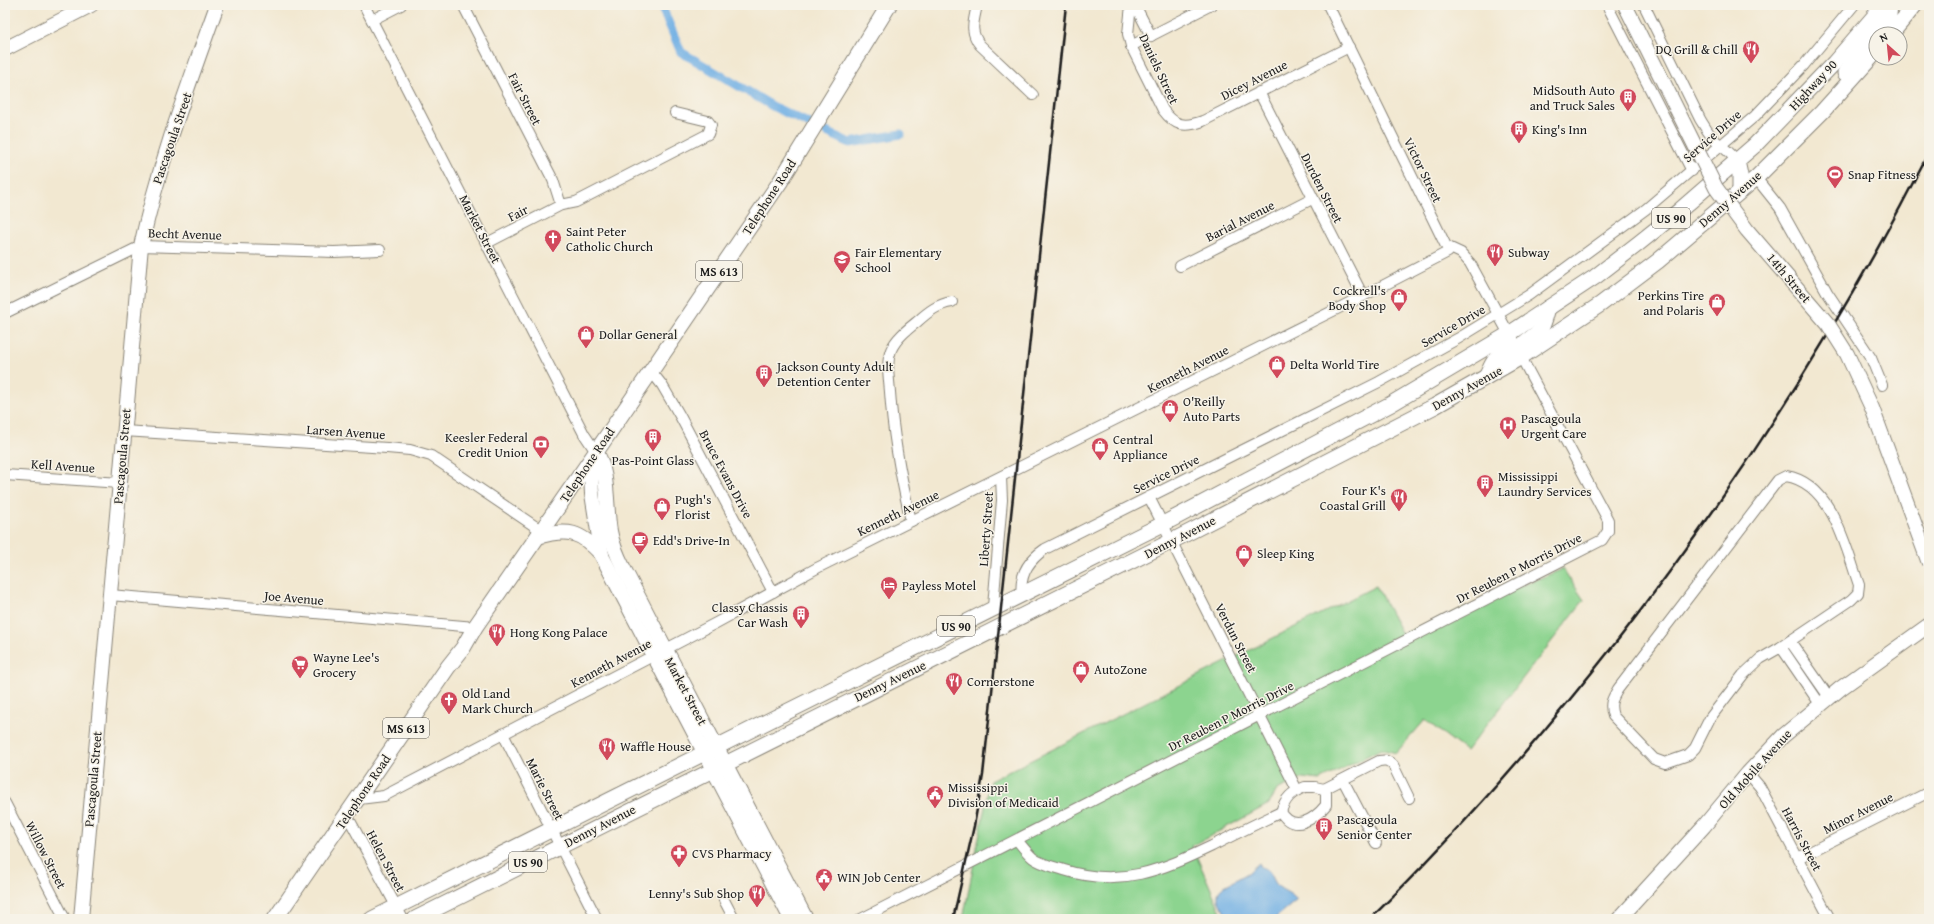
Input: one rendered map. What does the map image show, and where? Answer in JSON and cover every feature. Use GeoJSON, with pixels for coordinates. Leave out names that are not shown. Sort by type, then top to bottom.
{"type":"FeatureCollection","features":[{"type":"Feature","properties":{"kind":"main road","name":"Telephone Road"},"geometry":{"type":"LineString","coordinates":[[275,919],[359,799],[448,666],[463,648],[476,626],[780,182],[889,5]]}},
{"type":"Feature","properties":{"kind":"main road","name":"Highway 90"},"geometry":{"type":"LineString","coordinates":[[1737,161],[1755,145],[1829,69],[1884,5]]}},
{"type":"Feature","properties":{"kind":"main road"},"geometry":{"type":"LineString","coordinates":[[1833,99],[1839,80],[1886,22],[1889,16],[1890,5]]}},
{"type":"Feature","properties":{"kind":"main road"},"geometry":{"type":"LineString","coordinates":[[1896,26],[1908,9]]}},
{"type":"Feature","properties":{"kind":"main road","name":"Denny Avenue"},"geometry":{"type":"LineString","coordinates":[[414,919],[1172,541],[1408,420],[1486,378],[1521,357],[1601,304],[1658,260],[1756,178],[1868,61]]}},
{"type":"Feature","properties":{"kind":"main road"},"geometry":{"type":"LineString","coordinates":[[1755,145],[1756,178]]}},
{"type":"Feature","properties":{"kind":"main road"},"geometry":{"type":"LineString","coordinates":[[1737,161],[1740,175],[1740,191]]}},
{"type":"Feature","properties":{"kind":"main road","name":"Denny Avenue"},"geometry":{"type":"LineString","coordinates":[[372,919],[400,913],[551,829],[993,607],[1163,524],[1391,404],[1509,334],[1595,277],[1639,243],[1737,161]]}},
{"type":"Feature","properties":{"kind":"main road"},"geometry":{"type":"LineString","coordinates":[[1521,357],[1520,352],[1522,344],[1541,329],[1548,308]]}},
{"type":"Feature","properties":{"kind":"main road"},"geometry":{"type":"LineString","coordinates":[[1486,378],[1496,359],[1506,352],[1510,346],[1512,341],[1509,334]]}},
{"type":"Feature","properties":{"kind":"street"},"geometry":{"type":"LineString","coordinates":[[5,49],[91,5]]}},
{"type":"Feature","properties":{"kind":"street","name":"Pascagoula Street"},"geometry":{"type":"LineString","coordinates":[[81,919],[141,246],[150,204],[162,164],[217,5]]}},
{"type":"Feature","properties":{"kind":"street","name":"Market Street"},"geometry":{"type":"LineString","coordinates":[[364,5],[584,434],[596,452],[603,471],[613,544],[659,653]]}},
{"type":"Feature","properties":{"kind":"street"},"geometry":{"type":"LineString","coordinates":[[372,20],[401,5]]}},
{"type":"Feature","properties":{"kind":"street","name":"Fair Street"},"geometry":{"type":"LineString","coordinates":[[464,5],[553,180],[561,205]]}},
{"type":"Feature","properties":{"kind":"street"},"geometry":{"type":"LineString","coordinates":[[977,5],[972,32],[974,37],[980,45],[1034,95]]}},
{"type":"Feature","properties":{"kind":"street","name":"Daniels Street"},"geometry":{"type":"LineString","coordinates":[[1131,5],[1128,34],[1131,46],[1163,110],[1170,119]]}},
{"type":"Feature","properties":{"kind":"street"},"geometry":{"type":"LineString","coordinates":[[1135,5],[1150,36]]}},
{"type":"Feature","properties":{"kind":"street"},"geometry":{"type":"LineString","coordinates":[[1131,46],[1211,5]]}},
{"type":"Feature","properties":{"kind":"street","name":"Victor Street"},"geometry":{"type":"LineString","coordinates":[[1328,5],[1446,246],[1461,253],[1470,263],[1509,334]]}},
{"type":"Feature","properties":{"kind":"street"},"geometry":{"type":"LineString","coordinates":[[1607,5],[1692,171]]}},
{"type":"Feature","properties":{"kind":"street","name":"14th Street"},"geometry":{"type":"LineString","coordinates":[[1625,5],[1716,188],[1747,230],[1828,324],[1847,354],[1872,408],[1929,563]]}},
{"type":"Feature","properties":{"kind":"street"},"geometry":{"type":"LineString","coordinates":[[1644,5],[1700,119],[1708,132],[1729,150],[1737,161]]}},
{"type":"Feature","properties":{"kind":"street","name":"Service Drive"},"geometry":{"type":"LineString","coordinates":[[1022,594],[1022,577],[1030,562],[1037,554],[1379,382],[1498,315],[1555,278],[1617,233],[1692,171],[1755,116],[1786,84],[1854,5]]}},
{"type":"Feature","properties":{"kind":"street","name":"Dicey Avenue"},"geometry":{"type":"LineString","coordinates":[[1170,119],[1178,124],[1194,124],[1349,47]]}},
{"type":"Feature","properties":{"kind":"street","name":"Durden Street"},"geometry":{"type":"LineString","coordinates":[[1259,92],[1312,199],[1363,296]]}},
{"type":"Feature","properties":{"kind":"street","name":"Fair"},"geometry":{"type":"LineString","coordinates":[[487,243],[561,205],[583,198],[708,134],[711,125],[708,121],[675,113]]}},
{"type":"Feature","properties":{"kind":"street"},"geometry":{"type":"LineString","coordinates":[[1756,178],[1780,208],[1827,292],[1868,354],[1882,385]]}},
{"type":"Feature","properties":{"kind":"street","name":"Barial Avenue"},"geometry":{"type":"LineString","coordinates":[[1180,266],[1312,199]]}},
{"type":"Feature","properties":{"kind":"street","name":"Becht Avenue"},"geometry":{"type":"LineString","coordinates":[[5,313],[141,246],[334,252],[380,250]]}},
{"type":"Feature","properties":{"kind":"street","name":"Kenneth Avenue"},"geometry":{"type":"LineString","coordinates":[[359,799],[384,796],[659,653],[817,568],[1363,296],[1448,252],[1450,249]]}},
{"type":"Feature","properties":{"kind":"street"},"geometry":{"type":"LineString","coordinates":[[911,521],[902,482],[896,443],[891,402],[889,358],[895,343],[901,335],[930,311],[952,302]]}},
{"type":"Feature","properties":{"kind":"street","name":"Dr Reuben P Morris Drive"},"geometry":{"type":"LineString","coordinates":[[861,919],[1597,544],[1608,531],[1608,520],[1521,357]]}},
{"type":"Feature","properties":{"kind":"street","name":"Bruce Evans Drive"},"geometry":{"type":"LineString","coordinates":[[651,371],[662,385],[680,416],[773,592]]}},
{"type":"Feature","properties":{"kind":"street","name":"Larsen Avenue"},"geometry":{"type":"LineString","coordinates":[[124,431],[387,448],[420,452],[448,466],[539,534]]}},
{"type":"Feature","properties":{"kind":"street","name":"Market Street"},"geometry":{"type":"LineString","coordinates":[[596,452],[591,474],[592,494],[602,556],[659,653],[719,766],[806,919]]}},
{"type":"Feature","properties":{"kind":"street","name":"Kell Avenue"},"geometry":{"type":"LineString","coordinates":[[5,475],[120,483]]}},
{"type":"Feature","properties":{"kind":"street"},"geometry":{"type":"LineString","coordinates":[[1786,476],[1794,478],[1811,487],[1824,501],[1837,522],[1859,584],[1858,593],[1851,600],[1781,647],[1760,659],[1743,675],[1710,718],[1695,748],[1688,755],[1665,763],[1654,759],[1613,716],[1610,707],[1618,689],[1778,480],[1786,476]]}},
{"type":"Feature","properties":{"kind":"street","name":"Liberty Street"},"geometry":{"type":"LineString","coordinates":[[993,607],[1002,500],[1001,477]]}},
{"type":"Feature","properties":{"kind":"street","name":"Verdun Street"},"geometry":{"type":"LineString","coordinates":[[1149,497],[1297,790]]}},
{"type":"Feature","properties":{"kind":"street"},"geometry":{"type":"LineString","coordinates":[[539,534],[567,531],[578,535],[591,543],[602,556]]}},
{"type":"Feature","properties":{"kind":"street","name":"Joe Avenue"},"geometry":{"type":"LineString","coordinates":[[110,594],[476,626]]}},
{"type":"Feature","properties":{"kind":"street","name":"Old Mobile Avenue"},"geometry":{"type":"LineString","coordinates":[[1619,919],[1704,826],[1748,773],[1783,736],[1824,701],[1929,625]]}},
{"type":"Feature","properties":{"kind":"street"},"geometry":{"type":"LineString","coordinates":[[1790,641],[1824,701]]}},
{"type":"Feature","properties":{"kind":"street"},"geometry":{"type":"LineString","coordinates":[[1781,647],[1824,701]]}},
{"type":"Feature","properties":{"kind":"street","name":"Marie Street"},"geometry":{"type":"LineString","coordinates":[[503,734],[597,919]]}},
{"type":"Feature","properties":{"kind":"street"},"geometry":{"type":"LineString","coordinates":[[1017,840],[1034,859],[1053,867],[1078,875],[1106,878],[1128,877],[1154,872],[1180,861],[1281,812],[1286,799],[1297,790],[1305,787],[1324,789],[1379,761],[1389,761],[1393,765],[1409,798]]}},
{"type":"Feature","properties":{"kind":"street","name":"Market Street"},"geometry":{"type":"LineString","coordinates":[[719,766],[791,919]]}},
{"type":"Feature","properties":{"kind":"street","name":"Harris Street"},"geometry":{"type":"LineString","coordinates":[[1748,773],[1760,787],[1830,919]]}},
{"type":"Feature","properties":{"kind":"street"},"geometry":{"type":"LineString","coordinates":[[1343,780],[1376,844]]}},
{"type":"Feature","properties":{"kind":"street"},"geometry":{"type":"LineString","coordinates":[[1281,812],[1285,819],[1290,823],[1298,824],[1308,819],[1321,812],[1326,805],[1326,793],[1324,789]]}},
{"type":"Feature","properties":{"kind":"street","name":"Minor Avenue"},"geometry":{"type":"LineString","coordinates":[[1798,858],[1929,792]]}},
{"type":"Feature","properties":{"kind":"street","name":"Willow Street"},"geometry":{"type":"LineString","coordinates":[[5,803],[65,919]]}},
{"type":"Feature","properties":{"kind":"street","name":"Helen Street"},"geometry":{"type":"LineString","coordinates":[[347,815],[400,913]]}},
{"type":"Feature","properties":{"kind":"street"},"geometry":{"type":"LineString","coordinates":[[724,900],[734,919]]}},
{"type":"Feature","properties":{"kind":"green space"},"geometry":{"type":"Polygon","coordinates":[[[1563,569],[1584,600],[1466,751],[1425,720],[1396,753],[1381,749],[1320,780],[1303,778],[1277,790],[1269,804],[1192,846],[1224,919],[963,919],[990,781],[1376,586],[1402,634],[1563,569]]]}},
{"type":"Feature","properties":{"kind":"water"},"geometry":{"type":"Polygon","coordinates":[[[1259,863],[1261,867],[1270,872],[1274,881],[1279,887],[1297,900],[1274,919],[1228,919],[1218,900],[1218,894],[1221,888],[1248,873],[1259,863]]]}},
{"type":"Feature","properties":{"kind":"waterway"},"geometry":{"type":"LineString","coordinates":[[661,5],[681,52],[774,107],[850,143],[901,134]]}},
{"type":"Feature","properties":{"kind":"railway"},"geometry":{"type":"LineString","coordinates":[[953,919],[974,826],[983,775],[1066,5]]}},
{"type":"Feature","properties":{"kind":"railway"},"geometry":{"type":"LineString","coordinates":[[1370,919],[1436,852],[1500,782],[1592,673],[1664,579],[1747,462],[1786,402],[1861,279],[1929,152]]}},
{"type":"Feature","properties":{"kind":"place","name":"DQ Grill & Chill"},"geometry":{"type":"Point","coordinates":[1751,64]}},
{"type":"Feature","properties":{"kind":"place","name":"MidSouth Auto and Truck Sales"},"geometry":{"type":"Point","coordinates":[1628,112]}},
{"type":"Feature","properties":{"kind":"place","name":"King's Inn"},"geometry":{"type":"Point","coordinates":[1519,144]}},
{"type":"Feature","properties":{"kind":"place","name":"Snap Fitness"},"geometry":{"type":"Point","coordinates":[1835,189]}},
{"type":"Feature","properties":{"kind":"place","name":"Saint Peter Catholic Church"},"geometry":{"type":"Point","coordinates":[553,253]}},
{"type":"Feature","properties":{"kind":"place","name":"Subway"},"geometry":{"type":"Point","coordinates":[1495,267]}},
{"type":"Feature","properties":{"kind":"place","name":"Fair Elementary School"},"geometry":{"type":"Point","coordinates":[842,274]}},
{"type":"Feature","properties":{"kind":"place","name":"Cockrell's Body Shop"},"geometry":{"type":"Point","coordinates":[1399,312]}},
{"type":"Feature","properties":{"kind":"place","name":"Perkins Tire and Polaris"},"geometry":{"type":"Point","coordinates":[1717,317]}},
{"type":"Feature","properties":{"kind":"place","name":"Dollar General"},"geometry":{"type":"Point","coordinates":[586,349]}},
{"type":"Feature","properties":{"kind":"place","name":"Delta World Tire"},"geometry":{"type":"Point","coordinates":[1277,379]}},
{"type":"Feature","properties":{"kind":"place","name":"Jackson County Adult Detention Center"},"geometry":{"type":"Point","coordinates":[764,388]}},
{"type":"Feature","properties":{"kind":"place","name":"O'Reilly Auto Parts"},"geometry":{"type":"Point","coordinates":[1170,423]}},
{"type":"Feature","properties":{"kind":"place","name":"Pascagoula Urgent Care"},"geometry":{"type":"Point","coordinates":[1508,440]}},
{"type":"Feature","properties":{"kind":"place","name":"Pas-Point Glass"},"geometry":{"type":"Point","coordinates":[653,452]}},
{"type":"Feature","properties":{"kind":"place","name":"Keesler Federal Credit Union"},"geometry":{"type":"Point","coordinates":[541,459]}},
{"type":"Feature","properties":{"kind":"place","name":"Central Appliance"},"geometry":{"type":"Point","coordinates":[1100,461]}},
{"type":"Feature","properties":{"kind":"place","name":"Mississippi Laundry Services"},"geometry":{"type":"Point","coordinates":[1485,498]}},
{"type":"Feature","properties":{"kind":"place","name":"Four K's Coastal Grill"},"geometry":{"type":"Point","coordinates":[1399,512]}},
{"type":"Feature","properties":{"kind":"place","name":"Pugh's Florist"},"geometry":{"type":"Point","coordinates":[662,521]}},
{"type":"Feature","properties":{"kind":"place","name":"Edd's Drive-In"},"geometry":{"type":"Point","coordinates":[640,555]}},
{"type":"Feature","properties":{"kind":"place","name":"Sleep King"},"geometry":{"type":"Point","coordinates":[1244,568]}},
{"type":"Feature","properties":{"kind":"place","name":"Payless Motel"},"geometry":{"type":"Point","coordinates":[889,600]}},
{"type":"Feature","properties":{"kind":"place","name":"Classy Chassis Car Wash"},"geometry":{"type":"Point","coordinates":[801,629]}},
{"type":"Feature","properties":{"kind":"place","name":"Hong Kong Palace"},"geometry":{"type":"Point","coordinates":[497,647]}},
{"type":"Feature","properties":{"kind":"place","name":"Wayne Lee's Grocery"},"geometry":{"type":"Point","coordinates":[300,679]}},
{"type":"Feature","properties":{"kind":"place","name":"AutoZone"},"geometry":{"type":"Point","coordinates":[1081,684]}},
{"type":"Feature","properties":{"kind":"place","name":"Cornerstone"},"geometry":{"type":"Point","coordinates":[954,696]}},
{"type":"Feature","properties":{"kind":"place","name":"Old Land Mark Church"},"geometry":{"type":"Point","coordinates":[449,715]}},
{"type":"Feature","properties":{"kind":"place","name":"Waffle House"},"geometry":{"type":"Point","coordinates":[607,761]}},
{"type":"Feature","properties":{"kind":"place","name":"Mississippi Division of Medicaid"},"geometry":{"type":"Point","coordinates":[935,809]}},
{"type":"Feature","properties":{"kind":"place","name":"Pascagoula Senior Center"},"geometry":{"type":"Point","coordinates":[1324,841]}},
{"type":"Feature","properties":{"kind":"place","name":"CVS Pharmacy"},"geometry":{"type":"Point","coordinates":[679,868]}},
{"type":"Feature","properties":{"kind":"place","name":"WIN Job Center"},"geometry":{"type":"Point","coordinates":[824,892]}},
{"type":"Feature","properties":{"kind":"place","name":"Lenny's Sub Shop"},"geometry":{"type":"Point","coordinates":[757,908]}}]}
